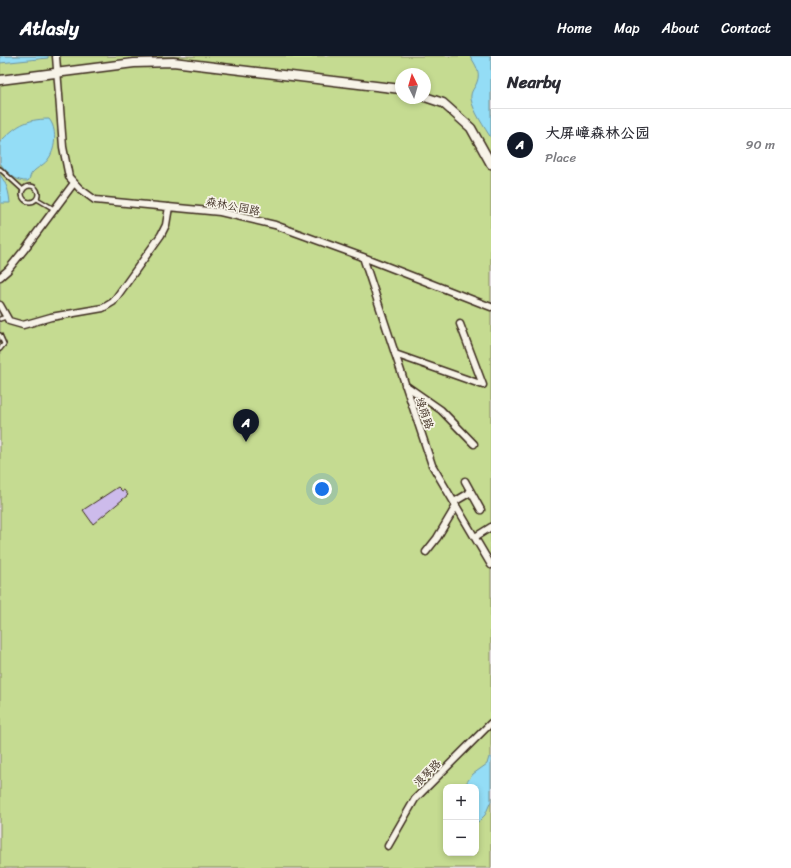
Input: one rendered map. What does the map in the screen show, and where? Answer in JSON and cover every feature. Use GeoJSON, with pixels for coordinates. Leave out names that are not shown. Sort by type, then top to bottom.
{"type":"FeatureCollection","features":[{"type":"Feature","properties":{"kind":"street","name":"森林公园路"},"geometry":{"type":"LineString","coordinates":[[56,56],[63,147],[69,177],[95,200],[220,212],[275,225],[363,257],[491,307]]}},
{"type":"Feature","properties":{"kind":"street"},"geometry":{"type":"LineString","coordinates":[[0,80],[57,74],[134,62],[173,62],[395,88]]}},
{"type":"Feature","properties":{"kind":"street"},"geometry":{"type":"LineString","coordinates":[[431,99],[443,103],[471,128],[491,164]]}},
{"type":"Feature","properties":{"kind":"street"},"geometry":{"type":"LineString","coordinates":[[0,278],[8,270],[74,183]]}},
{"type":"Feature","properties":{"kind":"street"},"geometry":{"type":"LineString","coordinates":[[0,305],[3,318],[9,322],[23,325],[51,317],[103,308],[113,302],[162,236],[166,225],[169,207]]}},
{"type":"Feature","properties":{"kind":"street","name":"绿荫路"},"geometry":{"type":"LineString","coordinates":[[363,257],[432,465],[491,565]]}},
{"type":"Feature","properties":{"kind":"street"},"geometry":{"type":"LineString","coordinates":[[395,354],[483,385],[460,324]]}},
{"type":"Feature","properties":{"kind":"street"},"geometry":{"type":"LineString","coordinates":[[406,385],[441,410],[474,444]]}},
{"type":"Feature","properties":{"kind":"street"},"geometry":{"type":"LineString","coordinates":[[464,480],[481,510]]}},
{"type":"Feature","properties":{"kind":"street"},"geometry":{"type":"LineString","coordinates":[[426,552],[437,538],[455,504],[471,492]]}},
{"type":"Feature","properties":{"kind":"street"},"geometry":{"type":"LineString","coordinates":[[475,537],[491,528]]}},
{"type":"Feature","properties":{"kind":"street"},"geometry":{"type":"LineString","coordinates":[[484,554],[491,550]]}},
{"type":"Feature","properties":{"kind":"street","name":"浪琴路"},"geometry":{"type":"LineString","coordinates":[[388,846],[415,799],[491,724]]}},
{"type":"Feature","properties":{"kind":"lane"},"geometry":{"type":"LineString","coordinates":[[0,169],[23,190]]}},
{"type":"Feature","properties":{"kind":"lane"},"geometry":{"type":"LineString","coordinates":[[30,186],[36,188],[39,193],[37,199],[32,203],[26,202],[22,195],[23,190],[30,186]]}},
{"type":"Feature","properties":{"kind":"lane"},"geometry":{"type":"LineString","coordinates":[[37,199],[54,209]]}},
{"type":"Feature","properties":{"kind":"lane"},"geometry":{"type":"LineString","coordinates":[[0,335],[4,344],[0,348]]}},
{"type":"Feature","properties":{"kind":"green space"},"geometry":{"type":"Polygon","coordinates":[[[0,56],[491,56],[491,868],[0,868],[0,56]]]}},
{"type":"Feature","properties":{"kind":"water"},"geometry":{"type":"Polygon","coordinates":[[[0,56],[48,56],[48,58],[0,63],[0,56]]]}},
{"type":"Feature","properties":{"kind":"water"},"geometry":{"type":"Polygon","coordinates":[[[470,56],[491,56],[491,138],[472,104],[471,94],[477,82],[478,75],[477,68],[470,56]]]}},
{"type":"Feature","properties":{"kind":"water"},"geometry":{"type":"Polygon","coordinates":[[[49,119],[52,123],[55,138],[53,149],[49,158],[32,173],[28,181],[16,178],[0,163],[0,142],[22,124],[33,120],[49,119]]]}},
{"type":"Feature","properties":{"kind":"water"},"geometry":{"type":"Polygon","coordinates":[[[0,175],[7,188],[10,203],[0,203],[0,175]]]}},
{"type":"Feature","properties":{"kind":"water"},"geometry":{"type":"Polygon","coordinates":[[[489,757],[491,757],[491,801],[485,815],[479,821],[479,784],[465,784],[473,774],[487,764],[489,757]]]}},
{"type":"Feature","properties":{"kind":"building"},"geometry":{"type":"Polygon","coordinates":[[[118,487],[122,491],[124,490],[128,495],[93,524],[83,510],[118,487]]]}},
{"type":"Feature","properties":{"kind":"place","name":"大屏嶂森林公园"},"geometry":{"type":"Point","coordinates":[246,442]}}]}
